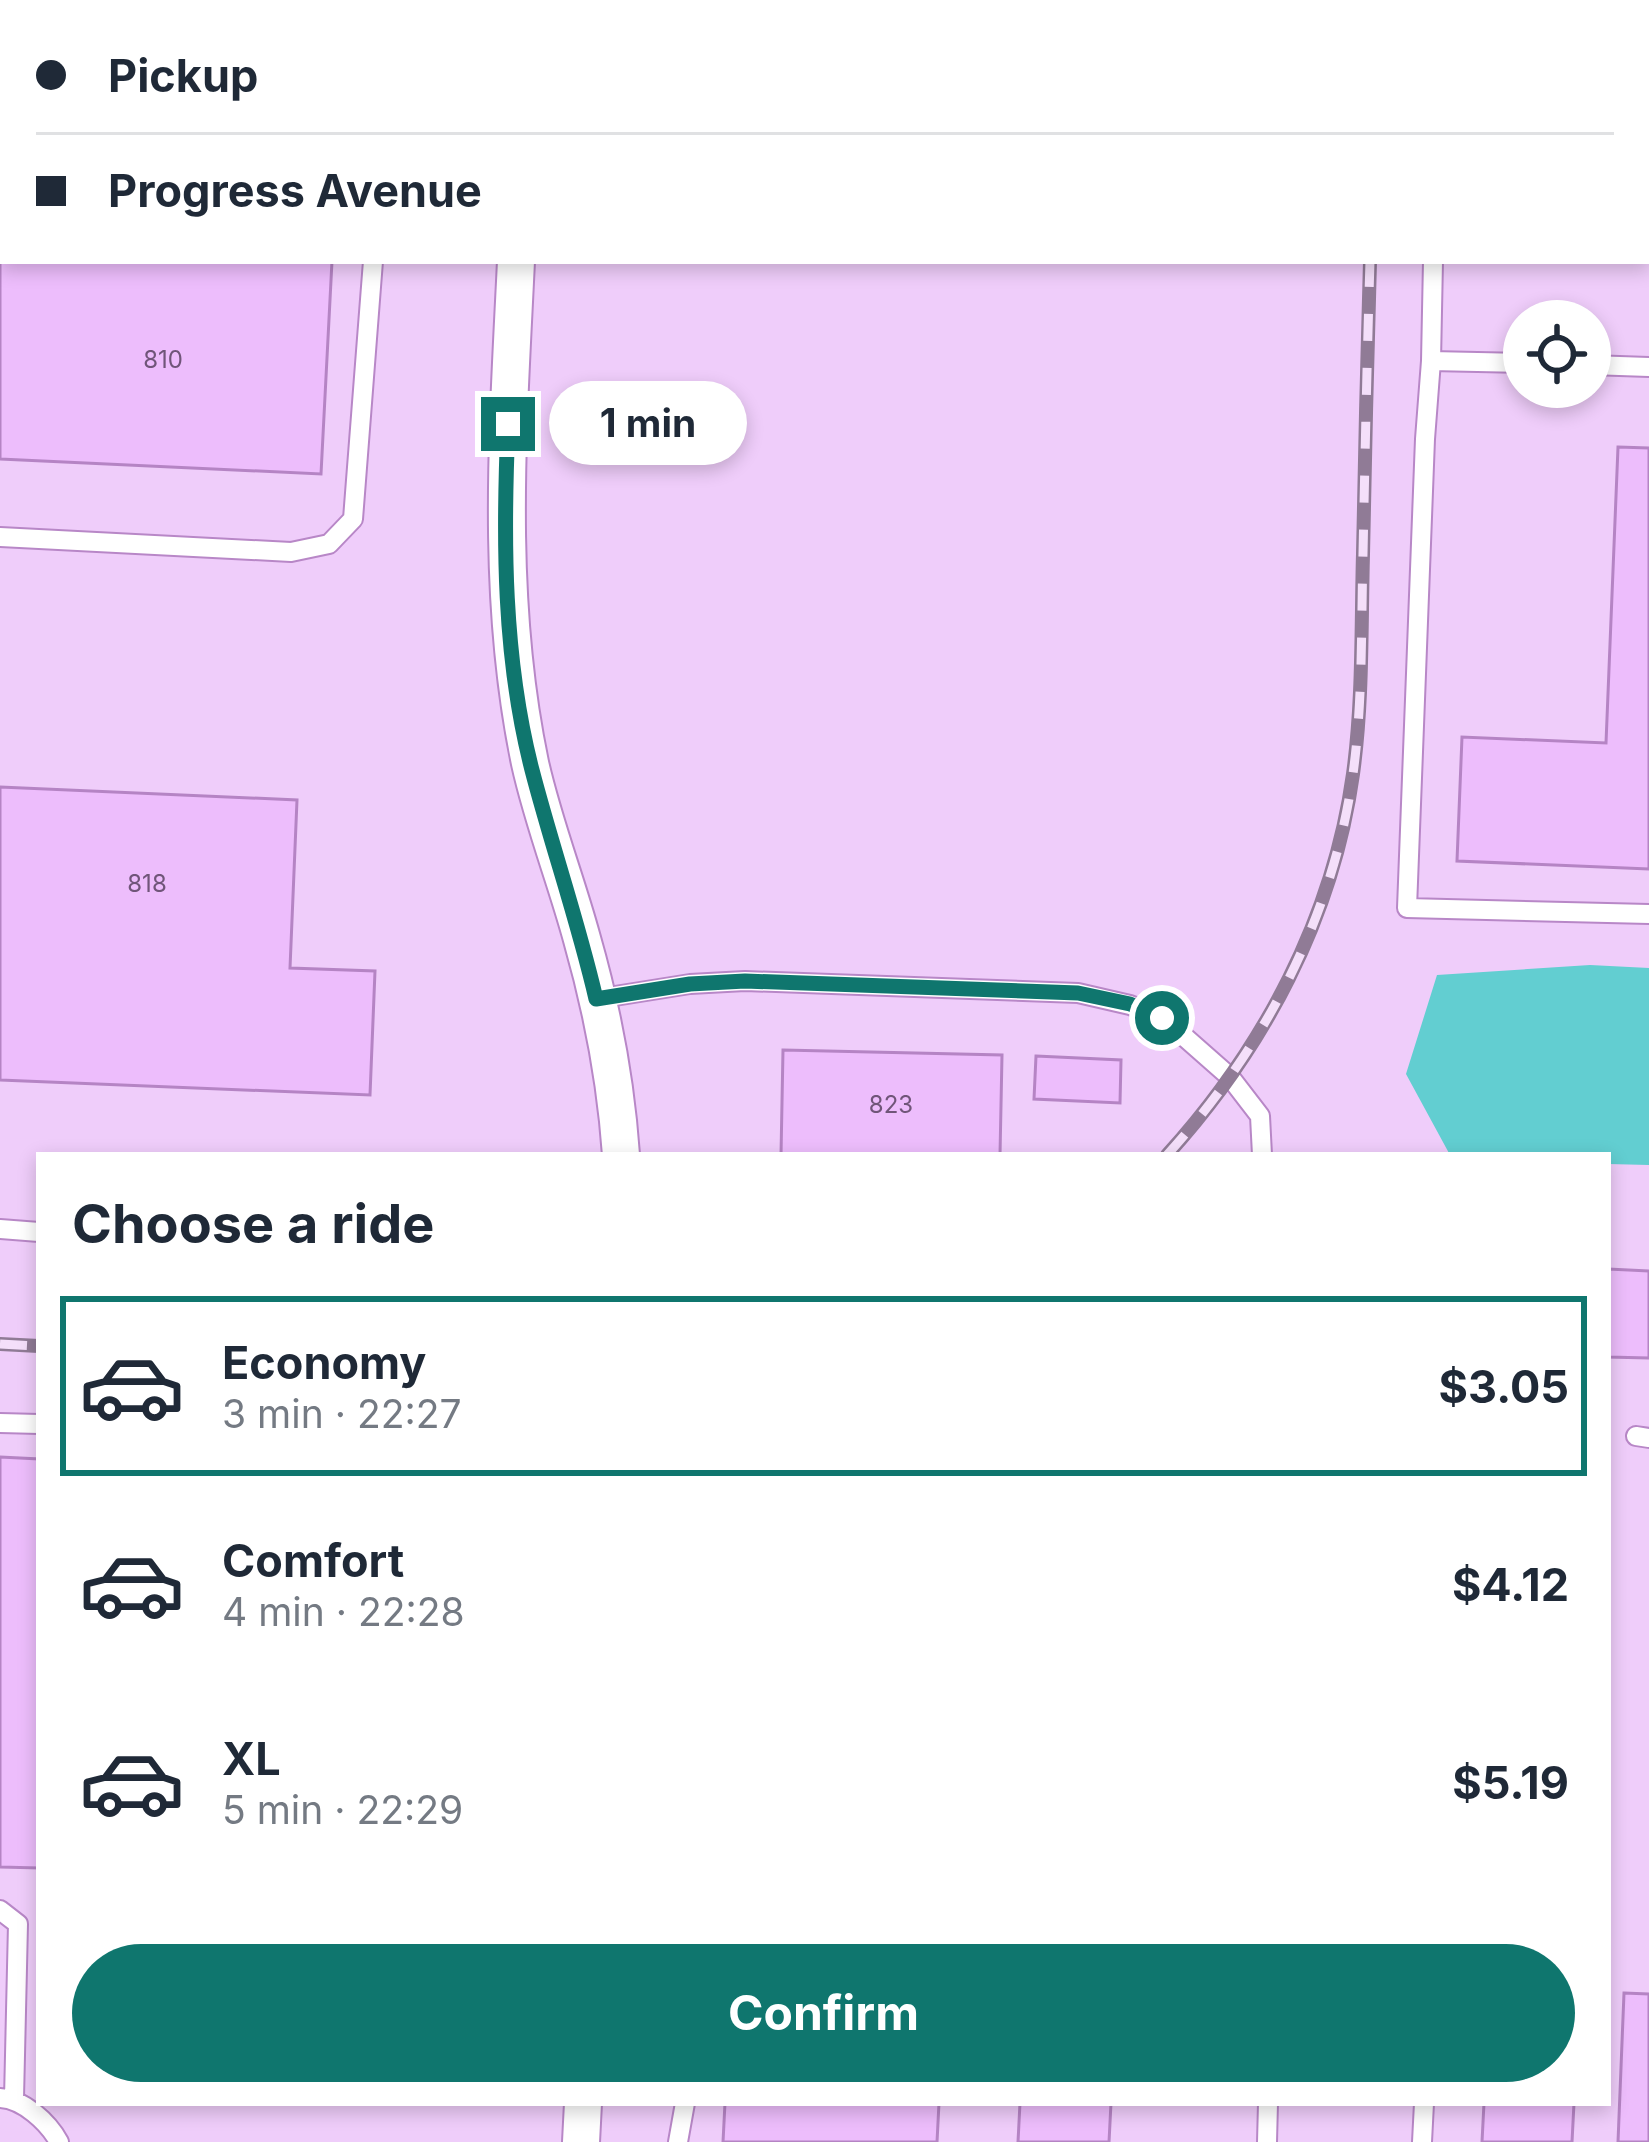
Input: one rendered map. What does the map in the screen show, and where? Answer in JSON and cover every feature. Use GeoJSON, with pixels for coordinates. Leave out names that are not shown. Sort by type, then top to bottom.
{"type":"FeatureCollection","features":[{"type":"Feature","properties":{"kind":"street"},"geometry":{"type":"LineString","coordinates":[[516,264],[504,505],[516,681],[531,766],[608,1049],[621,1152]]}},
{"type":"Feature","properties":{"kind":"street"},"geometry":{"type":"LineString","coordinates":[[581,2142],[583,2106]]}},
{"type":"Feature","properties":{"kind":"lane"},"geometry":{"type":"LineString","coordinates":[[0,537],[291,552],[329,544],[353,519],[373,264]]}},
{"type":"Feature","properties":{"kind":"lane"},"geometry":{"type":"LineString","coordinates":[[1433,264],[1407,908],[1649,914]]}},
{"type":"Feature","properties":{"kind":"lane"},"geometry":{"type":"LineString","coordinates":[[1431,361],[1503,363]]}},
{"type":"Feature","properties":{"kind":"lane"},"geometry":{"type":"LineString","coordinates":[[1611,366],[1649,367]]}},
{"type":"Feature","properties":{"kind":"lane"},"geometry":{"type":"LineString","coordinates":[[596,999],[690,984],[745,981],[1078,993],[1130,1004],[1162,1018],[1230,1077],[1259,1116],[1262,1152]]}},
{"type":"Feature","properties":{"kind":"lane"},"geometry":{"type":"LineString","coordinates":[[0,1228],[36,1232]]}},
{"type":"Feature","properties":{"kind":"lane"},"geometry":{"type":"LineString","coordinates":[[0,1423],[36,1424]]}},
{"type":"Feature","properties":{"kind":"lane"},"geometry":{"type":"LineString","coordinates":[[0,1910],[18,1924],[7,2098],[52,2129],[59,2142]]}},
{"type":"Feature","properties":{"kind":"lane"},"geometry":{"type":"LineString","coordinates":[[678,2142],[684,2106]]}},
{"type":"Feature","properties":{"kind":"lane"},"geometry":{"type":"LineString","coordinates":[[1267,2142],[1268,2106]]}},
{"type":"Feature","properties":{"kind":"lane"},"geometry":{"type":"LineString","coordinates":[[1422,2142],[1424,2106]]}},
{"type":"Feature","properties":{"kind":"shaded area"},"geometry":{"type":"Polygon","coordinates":[[[0,264],[1649,264],[1649,2142],[0,2142],[0,264]]]}},
{"type":"Feature","properties":{"kind":"shaded area"},"geometry":{"type":"Polygon","coordinates":[[[1590,965],[1649,968],[1649,1165],[1611,1164],[1611,1152],[1448,1152],[1406,1074],[1437,975],[1590,965]]]}},
{"type":"Feature","properties":{"kind":"building"},"geometry":{"type":"Polygon","coordinates":[[[0,264],[332,264],[321,474],[0,459],[0,264]]]}},
{"type":"Feature","properties":{"kind":"building"},"geometry":{"type":"Polygon","coordinates":[[[1618,447],[1649,448],[1649,869],[1457,861],[1462,737],[1606,743],[1618,447]]]}},
{"type":"Feature","properties":{"kind":"building"},"geometry":{"type":"Polygon","coordinates":[[[0,787],[297,800],[290,968],[375,971],[370,1095],[0,1080],[0,787]]]}},
{"type":"Feature","properties":{"kind":"building"},"geometry":{"type":"Polygon","coordinates":[[[783,1050],[1002,1055],[1000,1152],[781,1152],[783,1050]]]}},
{"type":"Feature","properties":{"kind":"building"},"geometry":{"type":"Polygon","coordinates":[[[1036,1056],[1121,1060],[1120,1103],[1034,1099],[1036,1056]]]}},
{"type":"Feature","properties":{"kind":"building"},"geometry":{"type":"Polygon","coordinates":[[[1611,1269],[1649,1271],[1649,1358],[1611,1357],[1611,1269]]]}},
{"type":"Feature","properties":{"kind":"building"},"geometry":{"type":"Polygon","coordinates":[[[0,1457],[36,1459],[36,1868],[0,1867],[0,1457]]]}},
{"type":"Feature","properties":{"kind":"building"},"geometry":{"type":"Polygon","coordinates":[[[1624,1993],[1649,1994],[1649,2142],[1618,2142],[1624,1993]]]}},
{"type":"Feature","properties":{"kind":"building"},"geometry":{"type":"Polygon","coordinates":[[[725,2106],[939,2106],[937,2142],[723,2142],[725,2106]]]}},
{"type":"Feature","properties":{"kind":"building"},"geometry":{"type":"Polygon","coordinates":[[[1020,2106],[1111,2106],[1109,2142],[1018,2142],[1020,2106]]]}},
{"type":"Feature","properties":{"kind":"building"},"geometry":{"type":"Polygon","coordinates":[[[1484,2106],[1574,2106],[1572,2142],[1482,2142],[1484,2106]]]}},
{"type":"Feature","properties":{"kind":"railway"},"geometry":{"type":"LineString","coordinates":[[1170,1152],[1234,1071],[1289,978],[1311,930],[1343,827],[1360,692],[1370,264]]}},
{"type":"Feature","properties":{"kind":"railway"},"geometry":{"type":"LineString","coordinates":[[0,1344],[36,1346]]}},
{"type":"Feature","properties":{"kind":"route"},"geometry":{"type":"LineString","coordinates":[[508,424],[505,568],[516,681],[531,766],[596,999],[690,984],[745,981],[1078,993],[1130,1004],[1162,1018]]}}]}
